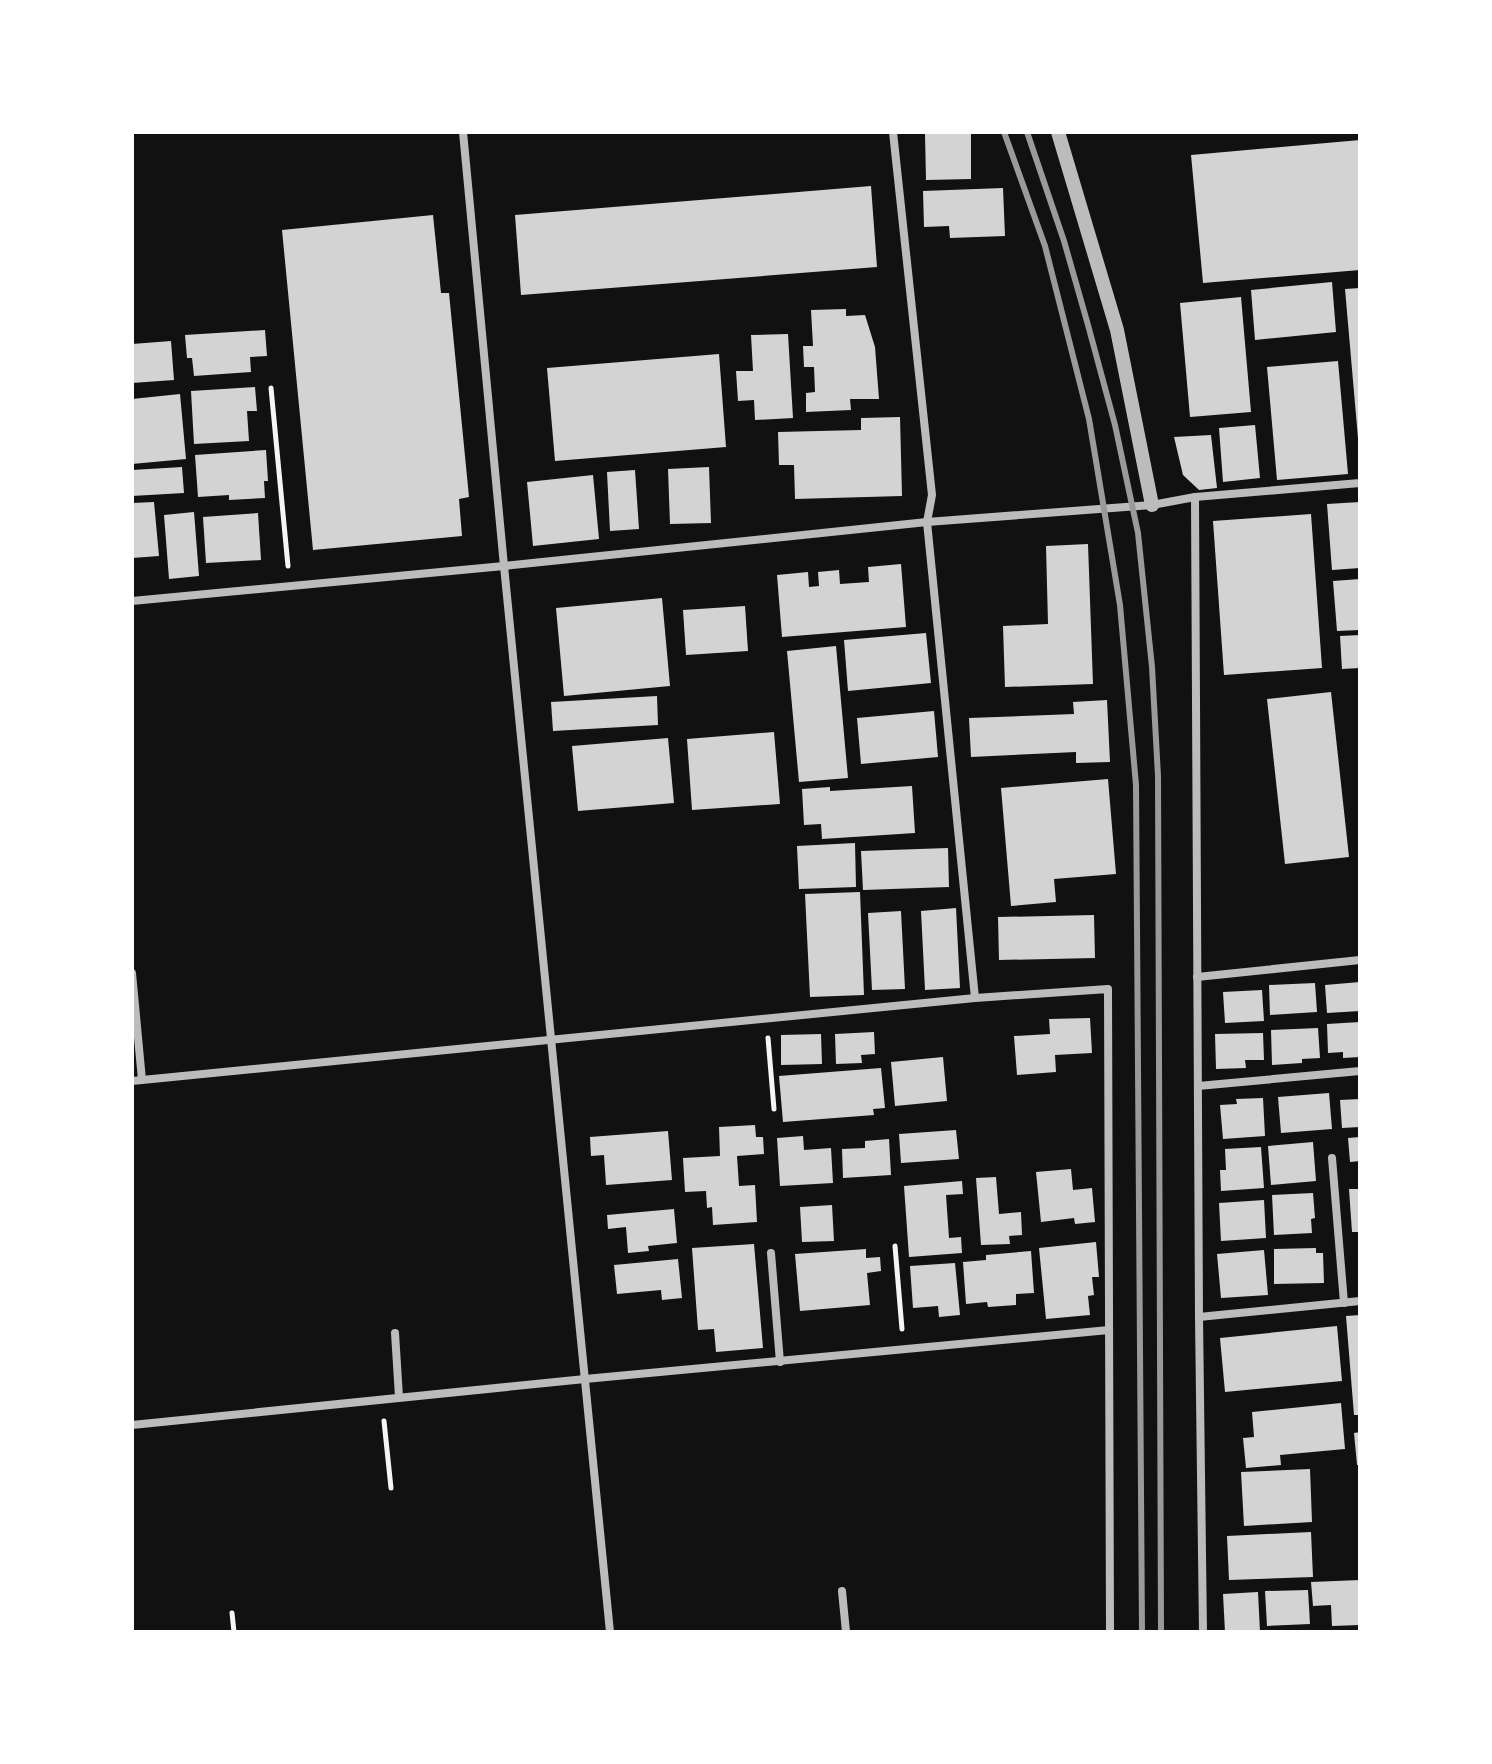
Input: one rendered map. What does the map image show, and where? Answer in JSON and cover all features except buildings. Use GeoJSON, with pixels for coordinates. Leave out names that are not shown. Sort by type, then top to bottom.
{"type":"FeatureCollection","features":[{"type":"Feature","properties":{"kind":"street"},"geometry":{"type":"LineString","coordinates":[[463,132],[610,1632]]}},
{"type":"Feature","properties":{"kind":"street"},"geometry":{"type":"LineString","coordinates":[[893,132],[932,495],[927,522],[975,998]]}},
{"type":"Feature","properties":{"kind":"street"},"geometry":{"type":"LineString","coordinates":[[1058,132],[1117,330],[1152,505]]}},
{"type":"Feature","properties":{"kind":"street"},"geometry":{"type":"LineString","coordinates":[[132,601],[927,522],[1152,505],[1195,497],[1360,483]]}},
{"type":"Feature","properties":{"kind":"street"},"geometry":{"type":"LineString","coordinates":[[1195,497],[1203,1632]]}},
{"type":"Feature","properties":{"kind":"street"},"geometry":{"type":"LineString","coordinates":[[1197,977],[1360,960]]}},
{"type":"Feature","properties":{"kind":"street"},"geometry":{"type":"LineString","coordinates":[[132,973],[137,1080],[975,998],[1108,989],[1110,1632]]}},
{"type":"Feature","properties":{"kind":"street"},"geometry":{"type":"LineString","coordinates":[[1198,1086],[1360,1071]]}},
{"type":"Feature","properties":{"kind":"street"},"geometry":{"type":"LineString","coordinates":[[1332,1158],[1344,1303]]}},
{"type":"Feature","properties":{"kind":"street"},"geometry":{"type":"LineString","coordinates":[[771,1253],[780,1362]]}},
{"type":"Feature","properties":{"kind":"street"},"geometry":{"type":"LineString","coordinates":[[1199,1317],[1360,1301]]}},
{"type":"Feature","properties":{"kind":"street"},"geometry":{"type":"LineString","coordinates":[[132,1425],[1109,1330]]}},
{"type":"Feature","properties":{"kind":"street"},"geometry":{"type":"LineString","coordinates":[[395,1333],[399,1397]]}},
{"type":"Feature","properties":{"kind":"street"},"geometry":{"type":"LineString","coordinates":[[842,1591],[846,1632]]}},
{"type":"Feature","properties":{"kind":"path"},"geometry":{"type":"LineString","coordinates":[[271,388],[291,586]]}},
{"type":"Feature","properties":{"kind":"path"},"geometry":{"type":"LineString","coordinates":[[767,1018],[774,1109]]}},
{"type":"Feature","properties":{"kind":"path"},"geometry":{"type":"LineString","coordinates":[[895,1246],[904,1350]]}},
{"type":"Feature","properties":{"kind":"path"},"geometry":{"type":"LineString","coordinates":[[381,1399],[391,1488]]}},
{"type":"Feature","properties":{"kind":"path"},"geometry":{"type":"LineString","coordinates":[[232,1613],[234,1632]]}},
{"type":"Feature","properties":{"kind":"railway"},"geometry":{"type":"LineString","coordinates":[[1004,132],[1045,246],[1089,419],[1120,605],[1136,785],[1142,1632]]}},
{"type":"Feature","properties":{"kind":"railway"},"geometry":{"type":"LineString","coordinates":[[1027,132],[1064,241],[1115,425],[1138,533],[1152,667],[1158,776],[1161,1632]]}}]}
